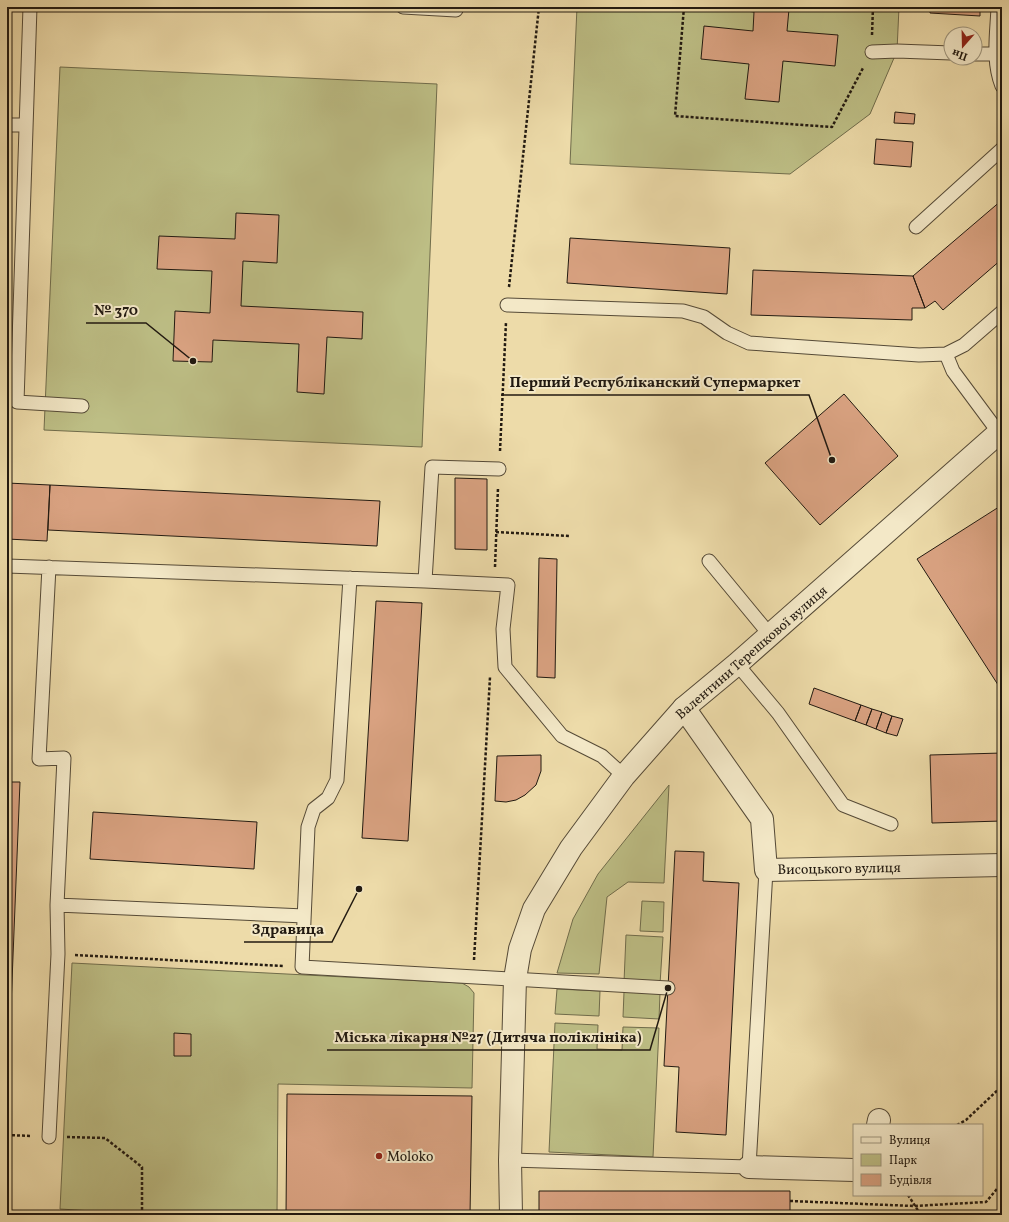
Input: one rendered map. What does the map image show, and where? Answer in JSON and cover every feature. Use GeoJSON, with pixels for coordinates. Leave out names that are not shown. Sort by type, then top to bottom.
{"type":"FeatureCollection","features":[{"type":"Feature","properties":{"kind":"street","name":"Валентини Терешкової вулиця"},"geometry":{"type":"LineString","coordinates":[[511,1215],[510,1160],[515,979],[520,948],[534,909],[571,848],[624,776],[684,708],[737,664],[1001,432]]}},
{"type":"Feature","properties":{"kind":"street","name":"Висоцького вулиця"},"geometry":{"type":"LineString","coordinates":[[684,708],[762,819],[766,870],[1002,865]]}},
{"type":"Feature","properties":{"kind":"street"},"geometry":{"type":"LineString","coordinates":[[750,1167],[853,1170]]}},
{"type":"Feature","properties":{"kind":"lane"},"geometry":{"type":"LineString","coordinates":[[30,7],[17,402],[82,406]]}},
{"type":"Feature","properties":{"kind":"lane"},"geometry":{"type":"LineString","coordinates":[[403,7],[456,10]]}},
{"type":"Feature","properties":{"kind":"lane"},"geometry":{"type":"LineString","coordinates":[[998,7],[996,54],[1002,86]]}},
{"type":"Feature","properties":{"kind":"lane"},"geometry":{"type":"LineString","coordinates":[[872,52],[897,51],[943,53]]}},
{"type":"Feature","properties":{"kind":"lane"},"geometry":{"type":"LineString","coordinates":[[983,54],[996,54]]}},
{"type":"Feature","properties":{"kind":"lane"},"geometry":{"type":"LineString","coordinates":[[7,124],[26,125]]}},
{"type":"Feature","properties":{"kind":"lane"},"geometry":{"type":"LineString","coordinates":[[916,227],[1002,150]]}},
{"type":"Feature","properties":{"kind":"lane"},"geometry":{"type":"LineString","coordinates":[[507,305],[683,311],[704,317],[727,333],[749,343],[919,355],[946,354],[964,345],[1002,312]]}},
{"type":"Feature","properties":{"kind":"lane"},"geometry":{"type":"LineString","coordinates":[[946,354],[954,371],[1001,432]]}},
{"type":"Feature","properties":{"kind":"lane"},"geometry":{"type":"LineString","coordinates":[[425,581],[432,467],[499,469]]}},
{"type":"Feature","properties":{"kind":"lane"},"geometry":{"type":"LineString","coordinates":[[709,561],[770,635]]}},
{"type":"Feature","properties":{"kind":"lane"},"geometry":{"type":"LineString","coordinates":[[7,566],[425,581],[495,586],[508,585],[503,629],[505,667],[562,736],[602,756],[624,776]]}},
{"type":"Feature","properties":{"kind":"lane"},"geometry":{"type":"LineString","coordinates":[[49,567],[39,759],[64,758],[57,905],[58,954],[49,1137]]}},
{"type":"Feature","properties":{"kind":"lane"},"geometry":{"type":"LineString","coordinates":[[350,578],[337,780],[328,798],[314,809],[308,827],[302,967],[668,988]]}},
{"type":"Feature","properties":{"kind":"lane"},"geometry":{"type":"LineString","coordinates":[[737,664],[778,713],[843,805],[892,824]]}},
{"type":"Feature","properties":{"kind":"lane"},"geometry":{"type":"LineString","coordinates":[[510,1160],[750,1167],[766,870]]}},
{"type":"Feature","properties":{"kind":"lane"},"geometry":{"type":"LineString","coordinates":[[57,905],[304,916]]}},
{"type":"Feature","properties":{"kind":"path"},"geometry":{"type":"LineString","coordinates":[[495,586],[496,532],[507,305],[539,7]]}},
{"type":"Feature","properties":{"kind":"path"},"geometry":{"type":"LineString","coordinates":[[684,7],[675,116],[832,127],[872,52],[873,7]]}},
{"type":"Feature","properties":{"kind":"path"},"geometry":{"type":"LineString","coordinates":[[496,532],[570,536]]}},
{"type":"Feature","properties":{"kind":"path"},"geometry":{"type":"LineString","coordinates":[[473,977],[490,673]]}},
{"type":"Feature","properties":{"kind":"path"},"geometry":{"type":"LineString","coordinates":[[58,954],[302,967]]}},
{"type":"Feature","properties":{"kind":"path"},"geometry":{"type":"LineString","coordinates":[[959,1124],[966,1120],[1002,1086]]}},
{"type":"Feature","properties":{"kind":"path"},"geometry":{"type":"LineString","coordinates":[[7,1135],[105,1138],[142,1167],[142,1215]]}},
{"type":"Feature","properties":{"kind":"path"},"geometry":{"type":"LineString","coordinates":[[790,1201],[914,1206],[986,1202],[1002,1183]]}},
{"type":"Feature","properties":{"kind":"path"},"geometry":{"type":"LineString","coordinates":[[909,1196],[921,1215]]}},
{"type":"Feature","properties":{"kind":"green space"},"geometry":{"type":"Polygon","coordinates":[[[577,7],[899,7],[897,51],[870,114],[790,174],[570,164],[577,7]]]}},
{"type":"Feature","properties":{"kind":"green space"},"geometry":{"type":"Polygon","coordinates":[[[60,67],[437,84],[422,447],[44,430],[60,67]]]}},
{"type":"Feature","properties":{"kind":"green space"},"geometry":{"type":"Polygon","coordinates":[[[669,785],[664,883],[628,882],[607,897],[599,974],[557,973],[573,919],[598,874],[669,785]]]}},
{"type":"Feature","properties":{"kind":"green space"},"geometry":{"type":"Polygon","coordinates":[[[642,901],[664,902],[663,932],[640,931],[642,901]]]}},
{"type":"Feature","properties":{"kind":"green space"},"geometry":{"type":"Polygon","coordinates":[[[626,935],[663,937],[660,984],[624,982],[626,935]]]}},
{"type":"Feature","properties":{"kind":"green space"},"geometry":{"type":"Polygon","coordinates":[[[72,963],[462,983],[469,987],[474,993],[472,1088],[278,1084],[277,1215],[127,1215],[126,1213],[60,1209],[72,963]]]}},
{"type":"Feature","properties":{"kind":"green space"},"geometry":{"type":"Polygon","coordinates":[[[557,989],[600,991],[599,1016],[555,1014],[557,989]]]}},
{"type":"Feature","properties":{"kind":"green space"},"geometry":{"type":"Polygon","coordinates":[[[624,992],[660,993],[659,1019],[623,1017],[624,992]]]}},
{"type":"Feature","properties":{"kind":"green space"},"geometry":{"type":"Polygon","coordinates":[[[555,1023],[598,1025],[597,1049],[622,1050],[623,1027],[659,1028],[653,1157],[549,1152],[555,1023]]]}},
{"type":"Feature","properties":{"kind":"building"},"geometry":{"type":"Polygon","coordinates":[[[738,7],[799,7],[799,10],[789,9],[787,31],[838,35],[835,66],[783,61],[779,102],[745,99],[749,64],[701,59],[704,26],[753,31],[754,12],[738,10],[738,7]]]}},
{"type":"Feature","properties":{"kind":"building"},"geometry":{"type":"Polygon","coordinates":[[[930,7],[980,7],[980,16],[930,13],[930,7]]]}},
{"type":"Feature","properties":{"kind":"building"},"geometry":{"type":"Polygon","coordinates":[[[895,112],[915,114],[914,124],[894,123],[895,112]]]}},
{"type":"Feature","properties":{"kind":"building"},"geometry":{"type":"Polygon","coordinates":[[[876,139],[913,142],[911,167],[874,164],[876,139]]]}},
{"type":"Feature","properties":{"kind":"building"},"geometry":{"type":"Polygon","coordinates":[[[1002,200],[1002,259],[943,310],[935,301],[925,308],[913,276],[1002,200]]]}},
{"type":"Feature","properties":{"kind":"building"},"geometry":{"type":"Polygon","coordinates":[[[236,213],[279,215],[277,263],[243,261],[241,306],[363,312],[362,339],[327,337],[324,394],[297,392],[299,344],[213,340],[212,362],[173,361],[175,311],[210,313],[212,271],[157,269],[159,236],[235,239],[236,213]]]}},
{"type":"Feature","properties":{"kind":"building"},"geometry":{"type":"Polygon","coordinates":[[[570,238],[730,248],[727,294],[567,283],[570,238]]]}},
{"type":"Feature","properties":{"kind":"building"},"geometry":{"type":"Polygon","coordinates":[[[753,270],[913,276],[925,308],[912,308],[912,320],[751,315],[753,270]]]}},
{"type":"Feature","properties":{"kind":"building"},"geometry":{"type":"Polygon","coordinates":[[[844,394],[898,456],[820,525],[765,463],[844,394]]]}},
{"type":"Feature","properties":{"kind":"building"},"geometry":{"type":"Polygon","coordinates":[[[455,478],[487,479],[487,550],[455,549],[455,478]]]}},
{"type":"Feature","properties":{"kind":"building"},"geometry":{"type":"Polygon","coordinates":[[[7,483],[50,485],[47,541],[7,539],[7,483]]]}},
{"type":"Feature","properties":{"kind":"building"},"geometry":{"type":"Polygon","coordinates":[[[50,485],[380,501],[377,546],[48,530],[50,485]]]}},
{"type":"Feature","properties":{"kind":"building"},"geometry":{"type":"Polygon","coordinates":[[[1002,505],[1002,691],[917,559],[1002,505]]]}},
{"type":"Feature","properties":{"kind":"building"},"geometry":{"type":"Polygon","coordinates":[[[539,558],[557,559],[555,678],[537,677],[539,558]]]}},
{"type":"Feature","properties":{"kind":"building"},"geometry":{"type":"Polygon","coordinates":[[[376,601],[422,603],[408,841],[362,838],[376,601]]]}},
{"type":"Feature","properties":{"kind":"building"},"geometry":{"type":"Polygon","coordinates":[[[7,622],[10,622],[7,706],[7,622]]]}},
{"type":"Feature","properties":{"kind":"building"},"geometry":{"type":"Polygon","coordinates":[[[814,688],[861,705],[855,721],[809,704],[814,688]]]}},
{"type":"Feature","properties":{"kind":"building"},"geometry":{"type":"Polygon","coordinates":[[[861,705],[872,709],[866,725],[855,721],[861,705]]]}},
{"type":"Feature","properties":{"kind":"building"},"geometry":{"type":"Polygon","coordinates":[[[872,709],[882,712],[876,729],[866,725],[872,709]]]}},
{"type":"Feature","properties":{"kind":"building"},"geometry":{"type":"Polygon","coordinates":[[[882,712],[892,716],[886,733],[876,729],[882,712]]]}},
{"type":"Feature","properties":{"kind":"building"},"geometry":{"type":"Polygon","coordinates":[[[892,716],[903,719],[897,736],[886,733],[892,716]]]}},
{"type":"Feature","properties":{"kind":"building"},"geometry":{"type":"Polygon","coordinates":[[[1002,753],[1002,821],[932,823],[930,755],[1002,753]]]}},
{"type":"Feature","properties":{"kind":"building"},"geometry":{"type":"Polygon","coordinates":[[[541,755],[541,771],[536,785],[525,795],[516,800],[506,802],[495,801],[497,756],[541,755]]]}},
{"type":"Feature","properties":{"kind":"building"},"geometry":{"type":"Polygon","coordinates":[[[7,782],[20,782],[7,1106],[7,782]]]}},
{"type":"Feature","properties":{"kind":"building"},"geometry":{"type":"Polygon","coordinates":[[[93,812],[257,822],[254,869],[90,859],[93,812]]]}},
{"type":"Feature","properties":{"kind":"building"},"geometry":{"type":"Polygon","coordinates":[[[675,851],[704,852],[703,881],[739,883],[726,1135],[676,1132],[679,1067],[664,1066],[675,851]]]}},
{"type":"Feature","properties":{"kind":"building"},"geometry":{"type":"Polygon","coordinates":[[[174,1033],[191,1034],[191,1056],[174,1056],[174,1033]]]}},
{"type":"Feature","properties":{"kind":"building","name":"Moloko"},"geometry":{"type":"Polygon","coordinates":[[[287,1094],[472,1096],[470,1215],[286,1215],[287,1094]]]}},
{"type":"Feature","properties":{"kind":"building"},"geometry":{"type":"Polygon","coordinates":[[[539,1191],[790,1191],[790,1215],[539,1215],[539,1191]]]}},
{"type":"Feature","properties":{"kind":"place","name":"№ 370"},"geometry":{"type":"Point","coordinates":[193,361]}},
{"type":"Feature","properties":{"kind":"place","name":"Перший Республiканский Супермаркет"},"geometry":{"type":"Point","coordinates":[832,460]}},
{"type":"Feature","properties":{"kind":"place","name":"Здравица"},"geometry":{"type":"Point","coordinates":[359,889]}},
{"type":"Feature","properties":{"kind":"place","name":"Міська лікарня №27 (Дитяча поліклініка)"},"geometry":{"type":"Point","coordinates":[668,988]}},
{"type":"Feature","properties":{"kind":"place","name":"Moloko"},"geometry":{"type":"Point","coordinates":[379,1156]}}]}
